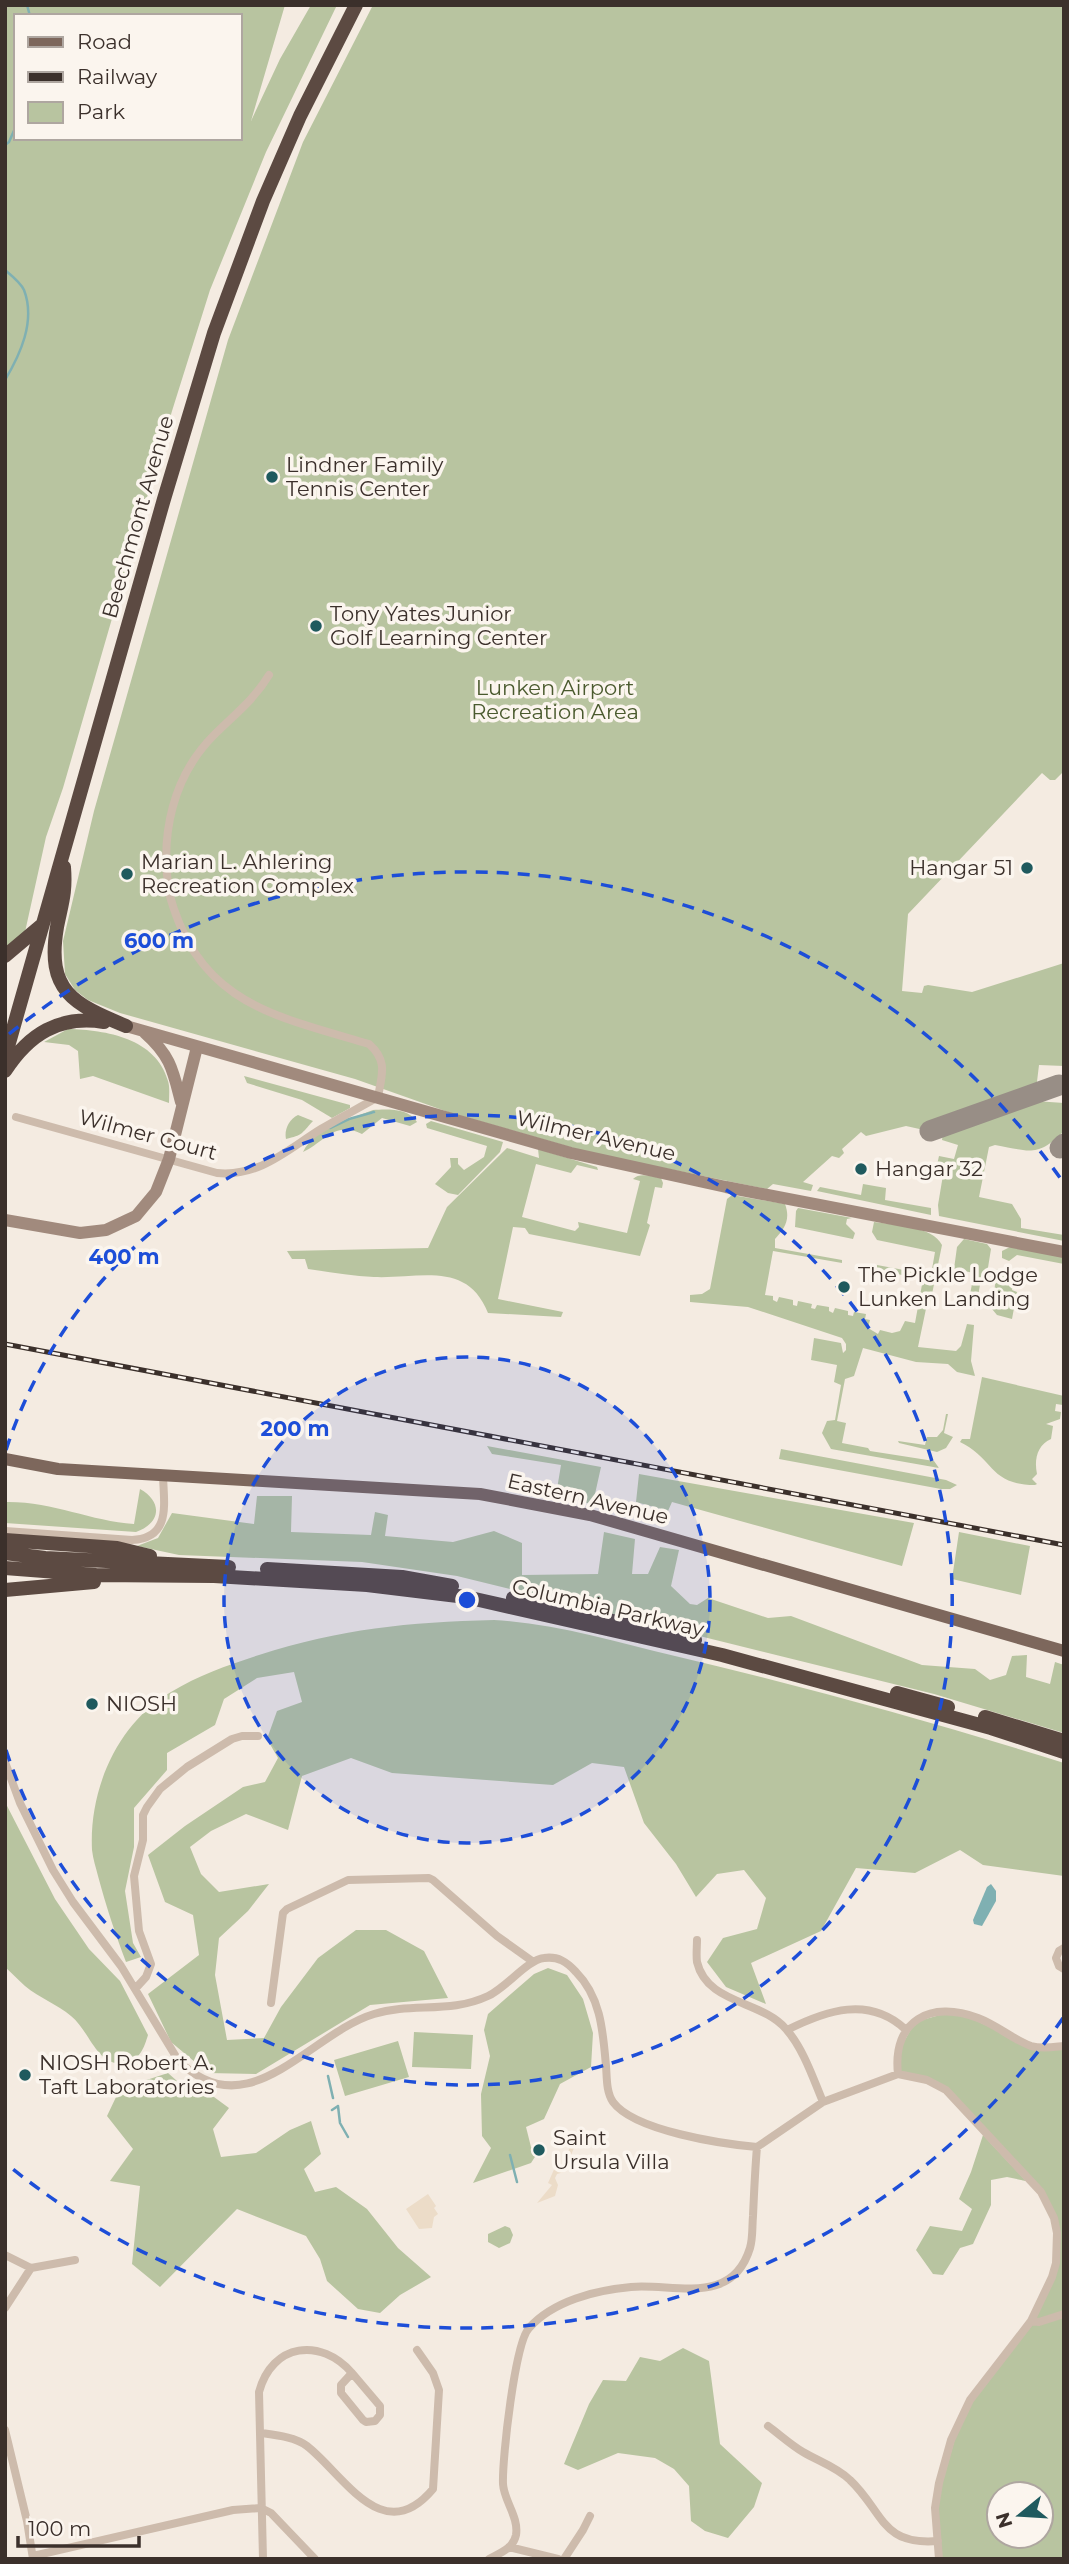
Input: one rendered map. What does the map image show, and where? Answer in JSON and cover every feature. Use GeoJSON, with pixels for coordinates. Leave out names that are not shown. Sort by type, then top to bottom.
{"type":"FeatureCollection","features":[{"type":"Feature","properties":{"kind":"highway","name":"Beechmont Avenue"},"geometry":{"type":"LineString","coordinates":[[5,1057],[214,333],[294,128],[356,5]]}},
{"type":"Feature","properties":{"kind":"highway"},"geometry":{"type":"LineString","coordinates":[[62,857],[66,889],[57,928],[54,960],[59,981],[72,998],[91,1011],[126,1026]]}},
{"type":"Feature","properties":{"kind":"highway"},"geometry":{"type":"LineString","coordinates":[[5,956],[44,923]]}},
{"type":"Feature","properties":{"kind":"highway"},"geometry":{"type":"LineString","coordinates":[[5,1071],[15,1055],[32,1040],[62,1022],[89,1020],[126,1026]]}},
{"type":"Feature","properties":{"kind":"highway"},"geometry":{"type":"LineString","coordinates":[[5,1540],[117,1548],[186,1565]]}},
{"type":"Feature","properties":{"kind":"highway","name":"Columbia Parkway"},"geometry":{"type":"LineString","coordinates":[[5,1553],[45,1558],[402,1577],[662,1631],[1064,1741]]}},
{"type":"Feature","properties":{"kind":"highway","name":"Columbia Parkway"},"geometry":{"type":"LineString","coordinates":[[5,1568],[96,1575],[214,1576],[367,1585],[466,1597],[722,1655],[991,1728],[1064,1752]]}},
{"type":"Feature","properties":{"kind":"highway"},"geometry":{"type":"LineString","coordinates":[[5,1590],[162,1576]]}},
{"type":"Feature","properties":{"kind":"main road","name":"Eastern Avenue"},"geometry":{"type":"LineString","coordinates":[[5,1459],[46,1467],[163,1476],[480,1494],[550,1506],[590,1515],[1064,1651]]}},
{"type":"Feature","properties":{"kind":"street"},"geometry":{"type":"LineString","coordinates":[[269,675],[258,695],[202,749],[177,792],[166,839],[169,890],[178,920],[196,954],[234,993],[267,1013],[369,1044],[379,1053],[383,1067],[378,1097]]}},
{"type":"Feature","properties":{"kind":"street","name":"Wilmer Avenue"},"geometry":{"type":"LineString","coordinates":[[126,1026],[571,1153],[726,1187],[1064,1252]]}},
{"type":"Feature","properties":{"kind":"street"},"geometry":{"type":"LineString","coordinates":[[142,1031],[158,1045],[172,1066],[182,1104]]}},
{"type":"Feature","properties":{"kind":"street"},"geometry":{"type":"LineString","coordinates":[[5,1220],[80,1233],[117,1227],[136,1216],[156,1192],[169,1159],[197,1047]]}},
{"type":"Feature","properties":{"kind":"street","name":"Wilmer Court"},"geometry":{"type":"LineString","coordinates":[[16,1117],[217,1173],[248,1171],[270,1163],[304,1139],[378,1097]]}},
{"type":"Feature","properties":{"kind":"street"},"geometry":{"type":"LineString","coordinates":[[5,1531],[132,1540],[146,1538],[158,1529],[164,1515],[163,1476]]}},
{"type":"Feature","properties":{"kind":"street"},"geometry":{"type":"LineString","coordinates":[[135,1989],[146,1977],[151,1964],[139,1931],[134,1876],[143,1840],[143,1815],[160,1789],[187,1768],[232,1739],[258,1736]]}},
{"type":"Feature","properties":{"kind":"street"},"geometry":{"type":"LineString","coordinates":[[5,1762],[20,1803],[72,1902],[108,1946],[173,2054],[186,2068],[205,2080],[239,2084],[280,2072],[344,2027],[364,2017],[393,2010],[446,2008],[489,1996],[505,1986],[532,1961],[553,1957],[566,1962],[588,1987],[595,2000],[602,2025],[607,2085],[614,2102],[624,2112],[679,2135],[757,2147],[823,2102],[898,2074],[927,2080],[946,2090],[1041,2192],[1054,2218],[1057,2233],[1056,2263],[1052,2277],[1031,2321],[970,2400],[951,2440],[935,2508],[939,2559]]}},
{"type":"Feature","properties":{"kind":"street"},"geometry":{"type":"LineString","coordinates":[[271,2003],[283,1913],[348,1880],[429,1878],[497,1937],[532,1961]]}},
{"type":"Feature","properties":{"kind":"street"},"geometry":{"type":"LineString","coordinates":[[696,1940],[697,1962],[713,1987],[730,1998],[764,2011],[787,2030],[823,2102]]}},
{"type":"Feature","properties":{"kind":"street"},"geometry":{"type":"LineString","coordinates":[[1064,1948],[1056,1958],[1057,1964],[1064,1969]]}},
{"type":"Feature","properties":{"kind":"street"},"geometry":{"type":"LineString","coordinates":[[787,2030],[838,2010],[855,2007],[880,2012],[905,2029]]}},
{"type":"Feature","properties":{"kind":"street"},"geometry":{"type":"LineString","coordinates":[[898,2074],[897,2054],[905,2029],[926,2015],[954,2011],[980,2018],[1020,2042],[1035,2047],[1064,2046]]}},
{"type":"Feature","properties":{"kind":"street"},"geometry":{"type":"LineString","coordinates":[[489,2559],[509,2547],[516,2536],[515,2521],[503,2486],[505,2449],[519,2354],[526,2331],[553,2309],[588,2295],[633,2286],[705,2288],[729,2278],[740,2267],[751,2245],[757,2147]]}},
{"type":"Feature","properties":{"kind":"street"},"geometry":{"type":"LineString","coordinates":[[5,2255],[31,2269],[75,2260]]}},
{"type":"Feature","properties":{"kind":"street"},"geometry":{"type":"LineString","coordinates":[[5,2308],[31,2269]]}},
{"type":"Feature","properties":{"kind":"street"},"geometry":{"type":"LineString","coordinates":[[1031,2321],[1039,2322],[1064,2314]]}},
{"type":"Feature","properties":{"kind":"street"},"geometry":{"type":"LineString","coordinates":[[263,2559],[262,2381],[280,2359],[301,2350],[332,2355],[341,2361],[352,2373],[380,2406],[380,2415],[374,2421],[363,2420],[341,2393],[341,2385],[352,2373]]}},
{"type":"Feature","properties":{"kind":"street"},"geometry":{"type":"LineString","coordinates":[[261,2433],[277,2435],[306,2445],[359,2498],[375,2508],[391,2511],[413,2507],[433,2489],[439,2390],[433,2373],[417,2350]]}},
{"type":"Feature","properties":{"kind":"street"},"geometry":{"type":"LineString","coordinates":[[768,2426],[801,2451],[849,2479],[882,2523],[894,2532],[907,2540],[920,2543],[937,2541]]}},
{"type":"Feature","properties":{"kind":"street"},"geometry":{"type":"LineString","coordinates":[[5,2430],[33,2557],[233,2510],[261,2508],[271,2512],[316,2559]]}},
{"type":"Feature","properties":{"kind":"street"},"geometry":{"type":"LineString","coordinates":[[564,2559],[590,2515]]}},
{"type":"Feature","properties":{"kind":"street"},"geometry":{"type":"LineString","coordinates":[[509,2547],[558,2559]]}},
{"type":"Feature","properties":{"kind":"green space"},"geometry":{"type":"Polygon","coordinates":[[[5,5],[285,5],[251,121],[280,59],[311,5],[337,5],[266,152],[210,290],[172,411],[63,788],[46,837],[23,941],[5,956],[5,5]]]}},
{"type":"Feature","properties":{"kind":"green space","name":"Lunken Airport Recreation Area"},"geometry":{"type":"Polygon","coordinates":[[[373,5],[1064,5],[1064,771],[1055,780],[1050,780],[1042,773],[908,914],[902,991],[922,993],[924,986],[928,985],[972,992],[1064,963],[1064,1066],[1039,1065],[1036,1090],[924,1130],[906,1126],[866,1136],[861,1132],[842,1149],[844,1153],[839,1158],[832,1156],[803,1182],[813,1185],[811,1191],[773,1184],[767,1189],[591,1153],[451,1113],[355,1079],[120,1013],[88,1000],[75,990],[65,974],[63,941],[94,811],[228,340],[303,142],[373,5]]]}},
{"type":"Feature","properties":{"kind":"green space"},"geometry":{"type":"Polygon","coordinates":[[[68,1029],[113,1035],[141,1046],[162,1066],[169,1083],[169,1103],[93,1076],[80,1079],[78,1051],[69,1045],[44,1042],[68,1029]]]}},
{"type":"Feature","properties":{"kind":"green space"},"geometry":{"type":"Polygon","coordinates":[[[244,1076],[350,1105],[350,1108],[332,1118],[302,1100],[247,1083],[244,1076]]]}},
{"type":"Feature","properties":{"kind":"green space"},"geometry":{"type":"Polygon","coordinates":[[[1035,1101],[1064,1103],[1064,1131],[1040,1149],[1025,1150],[995,1145],[989,1147],[979,1197],[1012,1204],[1021,1219],[1021,1228],[1064,1235],[1064,1241],[939,1216],[943,1175],[937,1165],[939,1156],[954,1159],[958,1145],[942,1140],[943,1133],[1035,1101]]]}},
{"type":"Feature","properties":{"kind":"green space"},"geometry":{"type":"Polygon","coordinates":[[[373,1110],[403,1112],[417,1122],[410,1126],[382,1118],[362,1134],[352,1130],[337,1131],[303,1152],[315,1137],[334,1125],[375,1113],[349,1119],[373,1110]]]}},
{"type":"Feature","properties":{"kind":"green space"},"geometry":{"type":"Polygon","coordinates":[[[298,1115],[313,1121],[301,1133],[286,1139],[288,1125],[298,1115]]]}},
{"type":"Feature","properties":{"kind":"green space"},"geometry":{"type":"Polygon","coordinates":[[[431,1121],[503,1142],[500,1152],[458,1195],[448,1193],[435,1184],[451,1167],[450,1158],[458,1158],[458,1164],[464,1170],[484,1157],[487,1146],[427,1128],[426,1124],[431,1121]]]}},
{"type":"Feature","properties":{"kind":"green space"},"geometry":{"type":"Polygon","coordinates":[[[507,1148],[539,1158],[538,1149],[597,1167],[598,1170],[577,1165],[571,1173],[536,1164],[522,1217],[575,1231],[579,1227],[578,1222],[627,1233],[640,1181],[633,1179],[639,1176],[661,1178],[663,1183],[662,1188],[655,1187],[647,1223],[650,1225],[640,1256],[529,1234],[525,1228],[513,1227],[498,1299],[563,1312],[561,1317],[488,1313],[479,1296],[468,1285],[455,1279],[424,1275],[366,1276],[308,1269],[305,1259],[292,1259],[287,1251],[428,1248],[447,1207],[507,1148]]]}},
{"type":"Feature","properties":{"kind":"green space"},"geometry":{"type":"Polygon","coordinates":[[[863,1184],[886,1188],[885,1200],[931,1208],[931,1215],[817,1191],[820,1187],[861,1195],[863,1184]]]}},
{"type":"Feature","properties":{"kind":"green space"},"geometry":{"type":"Polygon","coordinates":[[[732,1195],[785,1204],[787,1219],[775,1239],[775,1248],[842,1260],[842,1263],[773,1251],[765,1295],[773,1296],[773,1300],[777,1302],[779,1297],[793,1300],[793,1305],[797,1306],[798,1301],[812,1304],[811,1308],[815,1309],[817,1305],[829,1307],[829,1311],[833,1313],[835,1308],[848,1311],[848,1315],[853,1316],[854,1312],[866,1314],[865,1319],[870,1320],[868,1328],[878,1334],[880,1330],[892,1333],[900,1331],[905,1321],[915,1323],[923,1279],[876,1270],[877,1265],[931,1275],[935,1252],[877,1240],[872,1232],[874,1222],[922,1230],[942,1245],[918,1347],[956,1351],[961,1346],[967,1324],[974,1325],[971,1361],[975,1376],[957,1372],[948,1364],[916,1362],[863,1348],[854,1376],[845,1379],[837,1421],[846,1423],[842,1443],[868,1448],[870,1451],[934,1461],[939,1468],[831,1449],[822,1433],[827,1421],[835,1420],[841,1385],[834,1382],[837,1365],[811,1360],[814,1338],[841,1343],[843,1353],[846,1344],[842,1338],[748,1307],[690,1302],[690,1295],[702,1294],[710,1289],[727,1199],[732,1195]]]}},
{"type":"Feature","properties":{"kind":"green space"},"geometry":{"type":"Polygon","coordinates":[[[798,1208],[852,1218],[847,1219],[846,1224],[855,1233],[853,1239],[795,1227],[798,1208]]]}},
{"type":"Feature","properties":{"kind":"green space"},"geometry":{"type":"Polygon","coordinates":[[[964,1239],[987,1244],[991,1249],[986,1280],[981,1279],[977,1302],[969,1300],[974,1273],[954,1269],[957,1247],[964,1239]]]}},
{"type":"Feature","properties":{"kind":"green space"},"geometry":{"type":"Polygon","coordinates":[[[1010,1247],[1064,1257],[1064,1264],[1017,1255],[1009,1261],[1002,1258],[1002,1251],[1010,1247]]]}},
{"type":"Feature","properties":{"kind":"green space"},"geometry":{"type":"Polygon","coordinates":[[[997,1269],[1000,1270],[999,1275],[1016,1279],[1017,1273],[1020,1274],[1018,1282],[1014,1281],[1012,1290],[1017,1292],[1012,1319],[997,1315],[992,1309],[997,1269]]]}},
{"type":"Feature","properties":{"kind":"green space"},"geometry":{"type":"Polygon","coordinates":[[[982,1377],[1064,1396],[1063,1405],[1056,1404],[1055,1411],[1061,1412],[1060,1419],[1046,1424],[1053,1426],[1051,1439],[1042,1445],[1038,1454],[1037,1474],[1032,1479],[1037,1484],[1009,1481],[993,1470],[980,1455],[960,1442],[962,1439],[970,1439],[982,1377]]]}},
{"type":"Feature","properties":{"kind":"green space"},"geometry":{"type":"Polygon","coordinates":[[[946,1414],[944,1433],[953,1437],[946,1448],[937,1452],[899,1443],[898,1441],[925,1445],[927,1437],[937,1437],[943,1430],[946,1414]]]}},
{"type":"Feature","properties":{"kind":"green space"},"geometry":{"type":"Polygon","coordinates":[[[487,1446],[601,1467],[595,1494],[608,1504],[606,1508],[556,1495],[561,1465],[492,1454],[487,1446]]]}},
{"type":"Feature","properties":{"kind":"green space"},"geometry":{"type":"Polygon","coordinates":[[[781,1449],[946,1480],[957,1485],[950,1489],[941,1489],[779,1459],[781,1449]]]}},
{"type":"Feature","properties":{"kind":"green space"},"geometry":{"type":"Polygon","coordinates":[[[639,1474],[914,1523],[902,1566],[672,1502],[668,1511],[636,1502],[639,1474]]]}},
{"type":"Feature","properties":{"kind":"green space"},"geometry":{"type":"Polygon","coordinates":[[[140,1489],[153,1500],[156,1512],[150,1523],[136,1532],[5,1523],[5,1502],[39,1505],[134,1524],[140,1489]]]}},
{"type":"Feature","properties":{"kind":"green space"},"geometry":{"type":"Polygon","coordinates":[[[257,1496],[292,1496],[291,1532],[371,1535],[375,1512],[388,1515],[385,1536],[453,1542],[494,1531],[522,1543],[522,1575],[598,1574],[604,1532],[635,1539],[632,1574],[648,1574],[660,1547],[679,1550],[671,1586],[690,1604],[697,1605],[708,1598],[768,1618],[791,1616],[922,1665],[975,1669],[990,1680],[1006,1675],[1012,1656],[1027,1655],[1026,1677],[1050,1684],[1055,1662],[1064,1665],[1064,1733],[934,1694],[457,1576],[362,1562],[179,1555],[137,1546],[158,1538],[172,1513],[254,1524],[257,1496]]]}},
{"type":"Feature","properties":{"kind":"green space"},"geometry":{"type":"Polygon","coordinates":[[[959,1532],[1030,1546],[1021,1595],[952,1579],[959,1532]]]}},
{"type":"Feature","properties":{"kind":"green space"},"geometry":{"type":"Polygon","coordinates":[[[494,1620],[562,1629],[724,1668],[871,1706],[1064,1763],[1064,1876],[983,1865],[960,1850],[915,1873],[856,1868],[821,1931],[751,1963],[766,2004],[726,1987],[707,1962],[723,1938],[757,1929],[766,1898],[744,1870],[717,1874],[696,1897],[676,1864],[644,1823],[624,1767],[592,1763],[553,1785],[392,1773],[351,1758],[302,1776],[288,1830],[246,1814],[211,1831],[190,1847],[201,1874],[219,1892],[269,1884],[248,1911],[219,1938],[215,1975],[227,2040],[264,2038],[281,2007],[318,1958],[356,1930],[386,1930],[424,1951],[448,1998],[370,2005],[256,2074],[208,2073],[171,2042],[148,1994],[199,1955],[193,1915],[165,1902],[148,1855],[243,1787],[265,1782],[278,1758],[267,1739],[277,1711],[302,1702],[294,1672],[257,1678],[224,1699],[215,1725],[167,1753],[167,1770],[134,1808],[134,1847],[125,1891],[133,1943],[141,1957],[126,1962],[104,1898],[92,1850],[95,1804],[101,1782],[121,1740],[152,1705],[171,1692],[192,1680],[259,1655],[318,1639],[375,1628],[494,1620]]]}},
{"type":"Feature","properties":{"kind":"green space"},"geometry":{"type":"Polygon","coordinates":[[[5,1802],[55,1899],[89,1949],[120,1981],[148,2035],[141,2053],[130,2061],[115,2063],[107,2060],[71,2016],[30,1990],[5,1967],[5,1802]]]}},
{"type":"Feature","properties":{"kind":"green space"},"geometry":{"type":"Polygon","coordinates":[[[548,1968],[567,1975],[583,1999],[593,2033],[591,2067],[560,2084],[544,2119],[526,2127],[531,2147],[542,2146],[531,2163],[473,2183],[491,2148],[482,2136],[481,2094],[490,2056],[484,2030],[488,2014],[534,1974],[548,1968]]]}},
{"type":"Feature","properties":{"kind":"green space"},"geometry":{"type":"Polygon","coordinates":[[[954,2011],[1035,2047],[1064,2046],[1064,2559],[939,2559],[935,2508],[962,2414],[1031,2321],[1052,2277],[1057,2233],[1048,2204],[946,2090],[898,2074],[897,2054],[915,2022],[954,2011]]]}},
{"type":"Feature","properties":{"kind":"green space"},"geometry":{"type":"Polygon","coordinates":[[[414,2032],[473,2035],[471,2069],[412,2067],[414,2032]]]}},
{"type":"Feature","properties":{"kind":"green space"},"geometry":{"type":"Polygon","coordinates":[[[398,2041],[409,2077],[345,2096],[334,2060],[398,2041]]]}},
{"type":"Feature","properties":{"kind":"green space"},"geometry":{"type":"Polygon","coordinates":[[[168,2073],[186,2089],[214,2097],[229,2108],[213,2129],[221,2157],[256,2153],[290,2130],[311,2121],[321,2154],[304,2169],[315,2192],[336,2187],[367,2209],[398,2248],[431,2277],[400,2295],[380,2313],[358,2309],[327,2281],[320,2259],[306,2236],[237,2209],[160,2287],[132,2264],[140,2186],[110,2181],[133,2149],[107,2116],[117,2095],[128,2086],[168,2073]]]}},
{"type":"Feature","properties":{"kind":"green space"},"geometry":{"type":"Polygon","coordinates":[[[983,2135],[1026,2181],[1007,2177],[991,2180],[991,2205],[973,2244],[960,2248],[943,2275],[933,2274],[916,2250],[930,2226],[962,2231],[972,2209],[959,2199],[983,2135]]]}},
{"type":"Feature","properties":{"kind":"green space"},"geometry":{"type":"Polygon","coordinates":[[[505,2226],[510,2228],[513,2235],[510,2243],[499,2248],[488,2242],[488,2234],[505,2226]]]}},
{"type":"Feature","properties":{"kind":"green space"},"geometry":{"type":"Polygon","coordinates":[[[683,2348],[709,2361],[720,2444],[762,2483],[754,2507],[728,2538],[705,2531],[691,2521],[689,2486],[674,2469],[655,2458],[618,2453],[578,2470],[564,2464],[589,2404],[603,2380],[626,2381],[640,2357],[660,2361],[683,2348]]]}},
{"type":"Feature","properties":{"kind":"shaded area"},"geometry":{"type":"Polygon","coordinates":[[[578,2128],[581,2131],[564,2172],[557,2174],[555,2178],[558,2185],[555,2196],[537,2203],[552,2185],[548,2183],[556,2165],[562,2166],[578,2128]]]}},
{"type":"Feature","properties":{"kind":"shaded area"},"geometry":{"type":"Polygon","coordinates":[[[428,2194],[438,2214],[434,2217],[432,2228],[419,2229],[406,2209],[428,2194]]]}},
{"type":"Feature","properties":{"kind":"water"},"geometry":{"type":"Polygon","coordinates":[[[991,1884],[996,1891],[996,1901],[982,1926],[974,1924],[973,1920],[987,1887],[991,1884]]]}},
{"type":"Feature","properties":{"kind":"waterway"},"geometry":{"type":"LineString","coordinates":[[27,5],[29,14]]}},
{"type":"Feature","properties":{"kind":"waterway"},"geometry":{"type":"LineString","coordinates":[[5,145],[14,131]]}},
{"type":"Feature","properties":{"kind":"waterway"},"geometry":{"type":"LineString","coordinates":[[5,270],[24,290],[28,314],[21,349],[5,380]]}},
{"type":"Feature","properties":{"kind":"waterway"},"geometry":{"type":"LineString","coordinates":[[330,1128],[374,1112]]}},
{"type":"Feature","properties":{"kind":"waterway"},"geometry":{"type":"LineString","coordinates":[[328,2076],[333,2098]]}},
{"type":"Feature","properties":{"kind":"waterway"},"geometry":{"type":"LineString","coordinates":[[338,2106],[340,2123],[348,2137]]}},
{"type":"Feature","properties":{"kind":"waterway"},"geometry":{"type":"LineString","coordinates":[[332,2110],[338,2106]]}},
{"type":"Feature","properties":{"kind":"waterway"},"geometry":{"type":"LineString","coordinates":[[510,2155],[517,2182]]}},
{"type":"Feature","properties":{"kind":"taxiway"},"geometry":{"type":"LineString","coordinates":[[930,1131],[1059,1085]]}},
{"type":"Feature","properties":{"kind":"taxiway"},"geometry":{"type":"LineString","coordinates":[[1060,1148],[1064,1144]]}},
{"type":"Feature","properties":{"kind":"railway"},"geometry":{"type":"LineString","coordinates":[[5,1344],[1064,1545]]}},
{"type":"Feature","properties":{"kind":"place","name":"Lindner Family Tennis Center"},"geometry":{"type":"Point","coordinates":[272,477]}},
{"type":"Feature","properties":{"kind":"place","name":"Tony Yates Junior Golf Learning Center"},"geometry":{"type":"Point","coordinates":[316,626]}},
{"type":"Feature","properties":{"kind":"place","name":"Hangar 51"},"geometry":{"type":"Point","coordinates":[1027,868]}},
{"type":"Feature","properties":{"kind":"place","name":"Marian L. Ahlering Recreation Complex"},"geometry":{"type":"Point","coordinates":[127,874]}},
{"type":"Feature","properties":{"kind":"place","name":"Hangar 32"},"geometry":{"type":"Point","coordinates":[861,1169]}},
{"type":"Feature","properties":{"kind":"place","name":"The Pickle Lodge Lunken Landing"},"geometry":{"type":"Point","coordinates":[844,1287]}},
{"type":"Feature","properties":{"kind":"place","name":"NIOSH"},"geometry":{"type":"Point","coordinates":[92,1704]}},
{"type":"Feature","properties":{"kind":"place","name":"NIOSH Robert A. Taft Laboratories"},"geometry":{"type":"Point","coordinates":[25,2075]}},
{"type":"Feature","properties":{"kind":"place","name":"Saint Ursula Villa"},"geometry":{"type":"Point","coordinates":[539,2150]}}]}
